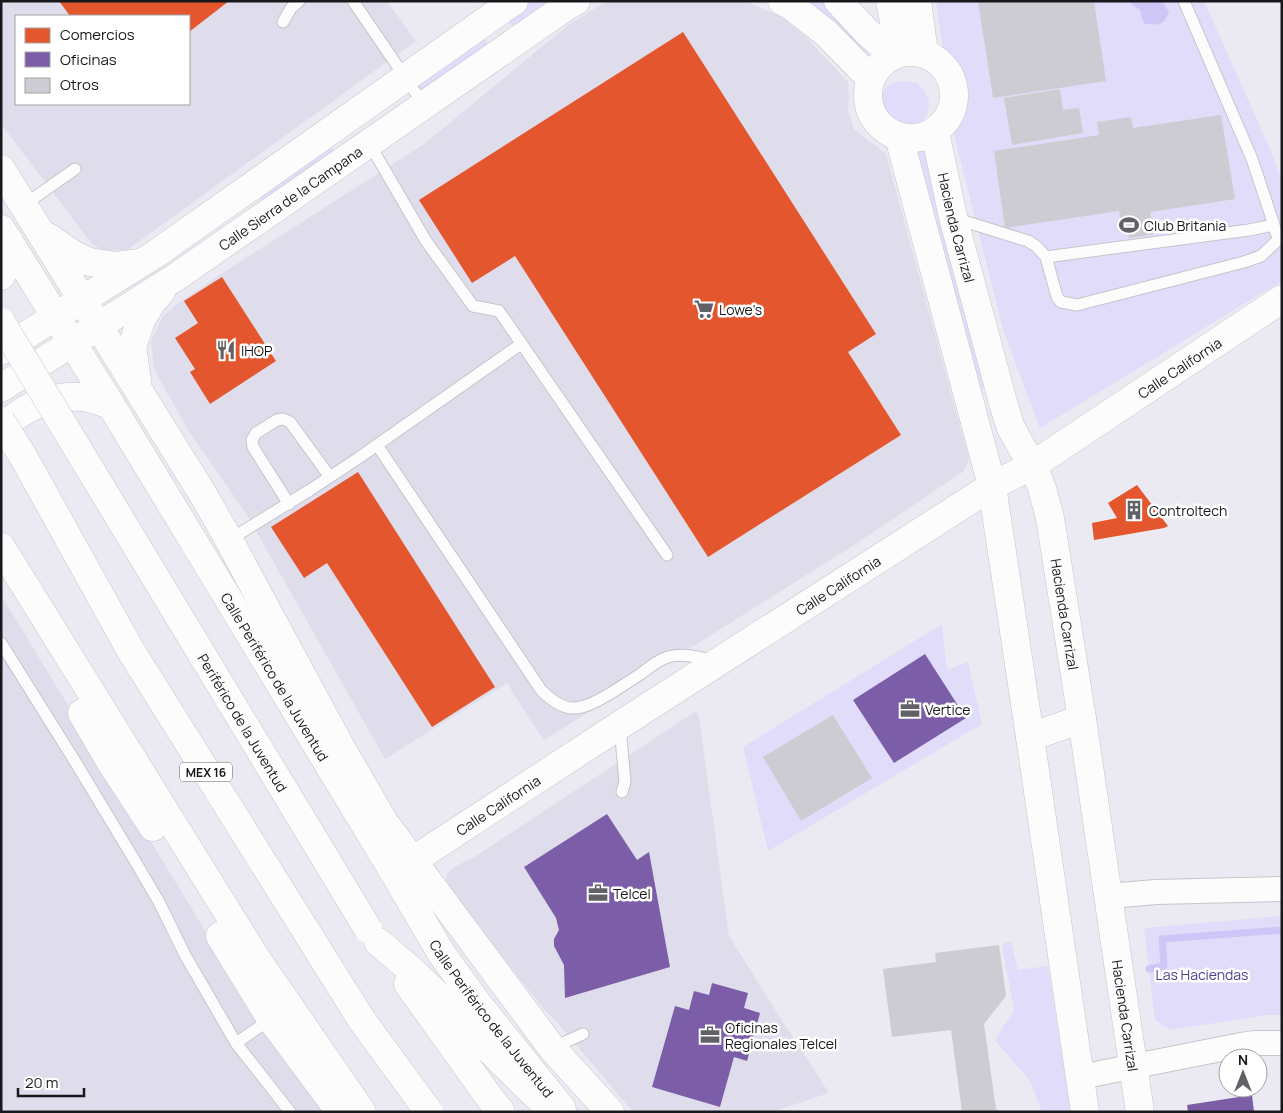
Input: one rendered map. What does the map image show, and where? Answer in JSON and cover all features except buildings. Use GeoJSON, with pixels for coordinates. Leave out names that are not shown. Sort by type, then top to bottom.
{"type":"FeatureCollection","features":[{"type":"Feature","properties":{"kind":"main road"},"geometry":{"type":"LineString","coordinates":[[1,351],[141,263],[514,1]]}},
{"type":"Feature","properties":{"kind":"main road","name":"Calle Sierra de la Campana"},"geometry":{"type":"LineString","coordinates":[[1,388],[176,277],[508,46],[576,1]]}},
{"type":"Feature","properties":{"kind":"main road"},"geometry":{"type":"LineString","coordinates":[[782,1],[826,33],[871,79]]}},
{"type":"Feature","properties":{"kind":"main road"},"geometry":{"type":"LineString","coordinates":[[838,1],[868,33],[906,53],[936,59],[947,69],[953,82],[955,96],[949,116],[935,132],[912,138],[899,137],[886,130],[876,120],[869,107],[868,93],[871,79],[876,69],[884,61],[906,53]]}},
{"type":"Feature","properties":{"kind":"main road"},"geometry":{"type":"LineString","coordinates":[[890,1],[906,53]]}},
{"type":"Feature","properties":{"kind":"main road"},"geometry":{"type":"LineString","coordinates":[[906,53],[917,1]]}},
{"type":"Feature","properties":{"kind":"main road"},"geometry":{"type":"LineString","coordinates":[[487,20],[508,46]]}},
{"type":"Feature","properties":{"kind":"main road","name":"Hacienda Carrizal"},"geometry":{"type":"LineString","coordinates":[[935,132],[953,217],[1004,406],[1011,428],[1033,465],[1042,488],[1050,518],[1109,896],[1140,1112]]}},
{"type":"Feature","properties":{"kind":"main road"},"geometry":{"type":"LineString","coordinates":[[899,137],[992,486],[1085,1112]]}},
{"type":"Feature","properties":{"kind":"main road"},"geometry":{"type":"LineString","coordinates":[[1,169],[229,540],[340,746],[384,822],[402,866],[534,1014],[552,1048],[610,1112]]}},
{"type":"Feature","properties":{"kind":"main road"},"geometry":{"type":"LineString","coordinates":[[233,199],[252,224]]}},
{"type":"Feature","properties":{"kind":"main road"},"geometry":{"type":"LineString","coordinates":[[40,231],[74,255],[89,262],[116,266],[141,263]]}},
{"type":"Feature","properties":{"kind":"main road"},"geometry":{"type":"LineString","coordinates":[[1,276],[6,266],[5,235]]}},
{"type":"Feature","properties":{"kind":"main road","name":"Calle Periférico de la Juventud"},"geometry":{"type":"LineString","coordinates":[[5,235],[402,866],[441,953],[478,1004],[565,1112]]}},
{"type":"Feature","properties":{"kind":"main road"},"geometry":{"type":"LineString","coordinates":[[139,392],[132,346],[141,320],[152,302],[176,277]]}},
{"type":"Feature","properties":{"kind":"main road","name":"Calle California"},"geometry":{"type":"LineString","coordinates":[[402,866],[992,486],[1033,465],[1282,299]]}},
{"type":"Feature","properties":{"kind":"main road","name":"Periférico de la Juventud"},"geometry":{"type":"LineString","coordinates":[[1,322],[373,935],[501,1112]]}},
{"type":"Feature","properties":{"kind":"main road"},"geometry":{"type":"LineString","coordinates":[[1,430],[8,422],[26,409],[46,400],[68,397],[90,398],[111,405]]}},
{"type":"Feature","properties":{"kind":"main road","name":"MEX 16"},"geometry":{"type":"LineString","coordinates":[[1,420],[130,650],[361,1019],[430,1112]]}},
{"type":"Feature","properties":{"kind":"main road"},"geometry":{"type":"LineString","coordinates":[[1,548],[256,958],[362,1112]]}},
{"type":"Feature","properties":{"kind":"main road"},"geometry":{"type":"LineString","coordinates":[[54,634],[75,701],[110,761],[271,1019],[340,1112]]}},
{"type":"Feature","properties":{"kind":"main road"},"geometry":{"type":"LineString","coordinates":[[1030,737],[1082,719]]}},
{"type":"Feature","properties":{"kind":"main road"},"geometry":{"type":"LineString","coordinates":[[373,935],[454,1011],[487,1047],[554,1112]]}},
{"type":"Feature","properties":{"kind":"street"},"geometry":{"type":"LineString","coordinates":[[1109,896],[1156,892],[1282,888]]}},
{"type":"Feature","properties":{"kind":"street"},"geometry":{"type":"LineString","coordinates":[[1248,1048],[1255,1043],[1282,1043]]}},
{"type":"Feature","properties":{"kind":"street"},"geometry":{"type":"LineString","coordinates":[[1080,1077],[1133,1066],[1218,1055]]}},
{"type":"Feature","properties":{"kind":"lane"},"geometry":{"type":"LineString","coordinates":[[283,22],[291,8],[299,1]]}},
{"type":"Feature","properties":{"kind":"lane"},"geometry":{"type":"LineString","coordinates":[[352,1],[424,105]]}},
{"type":"Feature","properties":{"kind":"lane"},"geometry":{"type":"LineString","coordinates":[[953,217],[1028,240],[1046,257],[1057,297],[1061,302],[1077,305],[1244,262],[1261,256],[1281,239],[1276,233],[1252,159],[1184,1]]}},
{"type":"Feature","properties":{"kind":"lane"},"geometry":{"type":"LineString","coordinates":[[368,143],[426,241],[473,306],[499,311],[667,555]]}},
{"type":"Feature","properties":{"kind":"lane"},"geometry":{"type":"LineString","coordinates":[[24,205],[75,169]]}},
{"type":"Feature","properties":{"kind":"lane"},"geometry":{"type":"LineString","coordinates":[[1046,257],[1274,225]]}},
{"type":"Feature","properties":{"kind":"lane"},"geometry":{"type":"LineString","coordinates":[[229,540],[330,477],[522,344]]}},
{"type":"Feature","properties":{"kind":"lane"},"geometry":{"type":"LineString","coordinates":[[289,504],[253,447],[252,440],[256,433],[277,420],[287,420],[330,477]]}},
{"type":"Feature","properties":{"kind":"lane"},"geometry":{"type":"LineString","coordinates":[[377,445],[541,690],[552,700],[572,708],[582,708],[591,705],[626,684],[657,662],[677,655],[718,662]]}},
{"type":"Feature","properties":{"kind":"lane"},"geometry":{"type":"LineString","coordinates":[[1,643],[132,856],[236,1043],[290,1112]]}},
{"type":"Feature","properties":{"kind":"lane"},"geometry":{"type":"LineString","coordinates":[[620,725],[625,782],[622,792]]}},
{"type":"Feature","properties":{"kind":"lane"},"geometry":{"type":"LineString","coordinates":[[236,1043],[271,1019]]}},
{"type":"Feature","properties":{"kind":"lane"},"geometry":{"type":"LineString","coordinates":[[552,1048],[583,1034]]}},
{"type":"Feature","properties":{"kind":"shaded area"},"geometry":{"type":"Polygon","coordinates":[[[1,1],[387,1],[416,41],[127,250],[102,250],[92,244],[1,124],[1,1]]]}},
{"type":"Feature","properties":{"kind":"shaded area"},"geometry":{"type":"Polygon","coordinates":[[[606,1],[748,2],[780,16],[804,35],[848,82],[848,110],[854,129],[886,154],[969,459],[964,471],[851,547],[544,740],[507,683],[385,759],[247,515],[188,430],[154,369],[151,341],[163,316],[177,304],[424,144],[567,26],[606,1]]]}},
{"type":"Feature","properties":{"kind":"shaded area"},"geometry":{"type":"Polygon","coordinates":[[[1130,1],[1162,1],[1169,12],[1165,20],[1160,24],[1145,24],[1140,10],[1131,4],[1130,1]]]}},
{"type":"Feature","properties":{"kind":"shaded area"},"geometry":{"type":"Polygon","coordinates":[[[1,595],[220,955],[325,1112],[1,1112],[1,595]]]}},
{"type":"Feature","properties":{"kind":"shaded area"},"geometry":{"type":"Polygon","coordinates":[[[696,711],[699,717],[729,936],[829,1093],[772,1112],[633,1112],[543,1008],[464,910],[446,881],[447,873],[456,866],[473,858],[696,711]]]}},
{"type":"Feature","properties":{"kind":"green space"},"geometry":{"type":"Polygon","coordinates":[[[528,1],[556,1],[513,27],[504,18],[528,1]]]}},
{"type":"Feature","properties":{"kind":"green space"},"geometry":{"type":"Polygon","coordinates":[[[800,1],[822,1],[867,44],[868,52],[861,57],[800,1]]]}},
{"type":"Feature","properties":{"kind":"green space","name":"Club Britania"},"geometry":{"type":"Polygon","coordinates":[[[936,1],[1204,1],[1271,151],[1282,181],[1282,281],[1040,428],[1004,333],[955,139],[936,1]]]}},
{"type":"Feature","properties":{"kind":"green space"},"geometry":{"type":"Polygon","coordinates":[[[480,35],[489,45],[418,95],[408,86],[480,35]]]}},
{"type":"Feature","properties":{"kind":"green space"},"geometry":{"type":"Polygon","coordinates":[[[896,82],[916,82],[924,90],[929,101],[928,112],[923,124],[910,130],[893,130],[878,111],[879,105],[882,94],[887,87],[896,82]]]}},
{"type":"Feature","properties":{"kind":"green space"},"geometry":{"type":"Polygon","coordinates":[[[924,140],[988,386],[980,391],[907,144],[924,140]]]}},
{"type":"Feature","properties":{"kind":"green space"},"geometry":{"type":"Polygon","coordinates":[[[328,143],[335,153],[264,202],[254,191],[328,143]]]}},
{"type":"Feature","properties":{"kind":"green space"},"geometry":{"type":"Polygon","coordinates":[[[942,624],[947,670],[968,662],[982,724],[768,851],[743,747],[942,624]]]}},
{"type":"Feature","properties":{"kind":"green space","name":"Las Haciendas"},"geometry":{"type":"Polygon","coordinates":[[[1282,916],[1282,1015],[1267,1015],[1170,1030],[1155,1020],[1144,928],[1282,916]]]}},
{"type":"Feature","properties":{"kind":"green space"},"geometry":{"type":"Polygon","coordinates":[[[1011,941],[1018,970],[1048,966],[1071,1112],[1042,1112],[1030,1081],[995,1040],[1014,1010],[1002,944],[1011,941]]]}},
{"type":"Feature","properties":{"kind":"waterway"},"geometry":{"type":"LineString","coordinates":[[1149,969],[1164,966],[1162,939],[1282,930]]}},
{"type":"Feature","properties":{"kind":"place","name":"Club Britania"},"geometry":{"type":"Point","coordinates":[1129,225]}},
{"type":"Feature","properties":{"kind":"place","name":"Lowe's"},"geometry":{"type":"Point","coordinates":[704,309]}},
{"type":"Feature","properties":{"kind":"place","name":"IHOP"},"geometry":{"type":"Point","coordinates":[226,350]}},
{"type":"Feature","properties":{"kind":"place","name":"Controltech"},"geometry":{"type":"Point","coordinates":[1134,510]}},
{"type":"Feature","properties":{"kind":"place","name":"Vertice"},"geometry":{"type":"Point","coordinates":[910,709]}},
{"type":"Feature","properties":{"kind":"place","name":"Telcel"},"geometry":{"type":"Point","coordinates":[598,893]}},
{"type":"Feature","properties":{"kind":"place","name":"Oficinas Regionales Telcel"},"geometry":{"type":"Point","coordinates":[710,1035]}}]}
